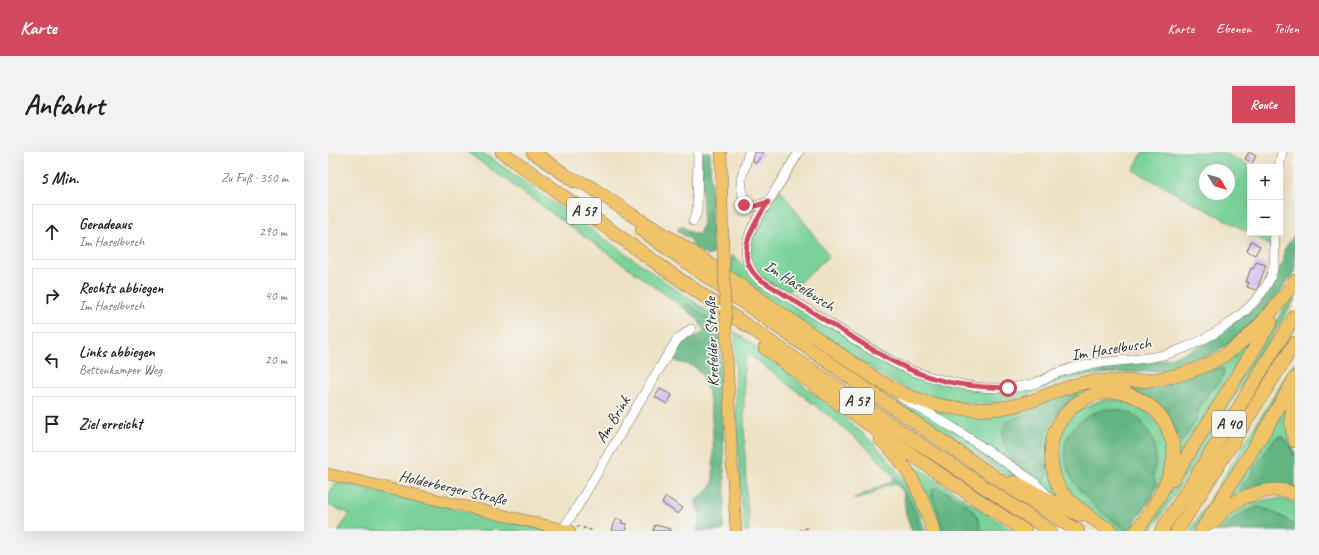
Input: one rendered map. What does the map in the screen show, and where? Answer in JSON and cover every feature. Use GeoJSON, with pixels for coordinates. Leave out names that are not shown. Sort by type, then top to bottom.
{"type":"FeatureCollection","features":[{"type":"Feature","properties":{"kind":"highway","name":"A 57"},"geometry":{"type":"LineString","coordinates":[[502,152],[666,270],[918,443],[1050,531]]}},
{"type":"Feature","properties":{"kind":"highway","name":"A 57"},"geometry":{"type":"LineString","coordinates":[[533,152],[712,281],[1045,511],[1078,531]]}},
{"type":"Feature","properties":{"kind":"highway"},"geometry":{"type":"LineString","coordinates":[[568,176],[589,186],[632,215],[683,246],[879,381],[906,395],[925,402],[967,410],[1020,404],[1079,384],[1151,380],[1178,375],[1198,368],[1218,359],[1234,349],[1250,336],[1264,321],[1295,281]]}},
{"type":"Feature","properties":{"kind":"highway"},"geometry":{"type":"LineString","coordinates":[[666,270],[805,378],[905,450],[1025,531]]}},
{"type":"Feature","properties":{"kind":"highway"},"geometry":{"type":"LineString","coordinates":[[1147,514],[1181,467],[1295,281]]}},
{"type":"Feature","properties":{"kind":"highway","name":"A 40"},"geometry":{"type":"LineString","coordinates":[[1161,531],[1295,316]]}},
{"type":"Feature","properties":{"kind":"highway","name":"A 40"},"geometry":{"type":"LineString","coordinates":[[1178,531],[1295,343]]}},
{"type":"Feature","properties":{"kind":"highway"},"geometry":{"type":"LineString","coordinates":[[805,378],[835,405],[884,442],[899,460],[911,478],[923,500],[933,531]]}},
{"type":"Feature","properties":{"kind":"highway"},"geometry":{"type":"LineString","coordinates":[[1201,531],[1267,427],[1295,378]]}},
{"type":"Feature","properties":{"kind":"highway"},"geometry":{"type":"LineString","coordinates":[[1110,531],[1076,507],[1064,494],[1052,469],[1051,445],[1054,431],[1061,419],[1070,409],[1082,400],[1107,392],[1124,393],[1142,400],[1155,409],[1166,422],[1173,444],[1173,461],[1168,479],[1137,531]]}},
{"type":"Feature","properties":{"kind":"highway"},"geometry":{"type":"LineString","coordinates":[[1295,400],[1292,408],[1291,422],[1295,441]]}},
{"type":"Feature","properties":{"kind":"highway"},"geometry":{"type":"LineString","coordinates":[[950,446],[1017,483],[1110,531]]}},
{"type":"Feature","properties":{"kind":"highway"},"geometry":{"type":"LineString","coordinates":[[1206,531],[1225,510],[1242,499],[1258,492],[1275,490],[1295,494]]}},
{"type":"Feature","properties":{"kind":"main road","name":"Krefelder Straße"},"geometry":{"type":"LineString","coordinates":[[721,152],[727,352],[736,531]]}},
{"type":"Feature","properties":{"kind":"main road","name":"Holderberger Straße"},"geometry":{"type":"LineString","coordinates":[[328,474],[567,528]]}},
{"type":"Feature","properties":{"kind":"street"},"geometry":{"type":"LineString","coordinates":[[693,221],[697,212],[698,152]]}},
{"type":"Feature","properties":{"kind":"street"},"geometry":{"type":"LineString","coordinates":[[749,152],[741,180],[744,205],[752,207],[768,202],[799,152]]}},
{"type":"Feature","properties":{"kind":"street"},"geometry":{"type":"LineString","coordinates":[[1280,164],[1282,152]]}},
{"type":"Feature","properties":{"kind":"street","name":"Im Haselbusch"},"geometry":{"type":"LineString","coordinates":[[768,202],[752,228],[747,240],[746,252],[751,272],[758,278],[876,352],[901,366],[933,378],[956,384],[982,387],[1008,388],[1027,385],[1040,382],[1054,374],[1069,369],[1087,365],[1136,360],[1167,354],[1189,347],[1212,336],[1247,308],[1266,285],[1275,264],[1274,236]]}},
{"type":"Feature","properties":{"kind":"street","name":"Am Brink"},"geometry":{"type":"LineString","coordinates":[[567,528],[665,359],[677,340],[691,329]]}},
{"type":"Feature","properties":{"kind":"street"},"geometry":{"type":"LineString","coordinates":[[879,381],[905,400],[952,427],[1020,472],[1033,481],[1053,501]]}},
{"type":"Feature","properties":{"kind":"path"},"geometry":{"type":"LineString","coordinates":[[799,531],[808,526]]}},
{"type":"Feature","properties":{"kind":"path"},"geometry":{"type":"LineString","coordinates":[[567,528],[594,531]]}},
{"type":"Feature","properties":{"kind":"green space"},"geometry":{"type":"Polygon","coordinates":[[[467,152],[482,152],[718,319],[719,332],[713,323],[690,305],[686,305],[684,308],[467,152]]]}},
{"type":"Feature","properties":{"kind":"green space"},"geometry":{"type":"Polygon","coordinates":[[[701,152],[710,152],[713,254],[707,256],[692,245],[690,239],[678,232],[678,228],[683,227],[690,232],[699,235],[703,222],[701,152]]]}},
{"type":"Feature","properties":{"kind":"green space"},"geometry":{"type":"Polygon","coordinates":[[[1143,152],[1222,152],[1247,164],[1247,231],[1133,170],[1143,152]]]}},
{"type":"Feature","properties":{"kind":"green space"},"geometry":{"type":"Polygon","coordinates":[[[780,189],[829,256],[787,293],[753,270],[748,252],[753,229],[780,189]]]}},
{"type":"Feature","properties":{"kind":"green space"},"geometry":{"type":"Polygon","coordinates":[[[1295,234],[1295,271],[1277,296],[1248,330],[1226,346],[1203,359],[1162,371],[1117,373],[1089,371],[1089,369],[1165,359],[1185,353],[1222,334],[1275,276],[1284,261],[1284,250],[1295,234]]]}},
{"type":"Feature","properties":{"kind":"green space"},"geometry":{"type":"Polygon","coordinates":[[[1255,236],[1272,236],[1272,247],[1255,236]]]}},
{"type":"Feature","properties":{"kind":"green space"},"geometry":{"type":"Polygon","coordinates":[[[732,255],[745,267],[911,373],[1001,390],[1064,373],[1108,364],[1089,371],[1117,373],[1074,378],[1006,401],[970,403],[923,395],[884,377],[732,274],[732,255]]]}},
{"type":"Feature","properties":{"kind":"green space"},"geometry":{"type":"Polygon","coordinates":[[[1295,291],[1295,299],[1189,472],[1151,531],[1144,531],[1295,291]]]}},
{"type":"Feature","properties":{"kind":"green space"},"geometry":{"type":"Polygon","coordinates":[[[686,305],[690,305],[713,323],[719,332],[725,493],[723,531],[696,531],[701,518],[695,500],[710,488],[713,482],[713,440],[711,407],[704,379],[698,370],[692,366],[678,362],[671,357],[679,343],[693,339],[704,332],[698,319],[684,308],[686,305]]]}},
{"type":"Feature","properties":{"kind":"green space"},"geometry":{"type":"Polygon","coordinates":[[[735,332],[845,418],[880,450],[895,467],[908,486],[918,508],[925,531],[921,531],[914,511],[905,493],[879,460],[849,432],[748,354],[744,363],[744,425],[749,531],[744,531],[737,432],[735,332]]]}},
{"type":"Feature","properties":{"kind":"green space"},"geometry":{"type":"Polygon","coordinates":[[[1253,338],[1177,460],[1160,408],[1172,423],[1177,438],[1182,442],[1196,421],[1199,408],[1209,392],[1223,377],[1223,369],[1217,368],[1204,371],[1253,338]]]}},
{"type":"Feature","properties":{"kind":"green space"},"geometry":{"type":"Polygon","coordinates":[[[1295,362],[1295,372],[1197,531],[1190,531],[1295,362]]]}},
{"type":"Feature","properties":{"kind":"green space"},"geometry":{"type":"Polygon","coordinates":[[[1217,368],[1224,369],[1223,377],[1209,392],[1199,408],[1196,421],[1182,442],[1177,438],[1172,423],[1111,389],[1217,368]]]}},
{"type":"Feature","properties":{"kind":"green space"},"geometry":{"type":"Polygon","coordinates":[[[1097,385],[1093,392],[1052,431],[1057,494],[1054,498],[999,470],[881,390],[882,388],[946,410],[1051,398],[1026,414],[1009,421],[1007,451],[1019,467],[1048,475],[1043,451],[1049,427],[1063,407],[1075,396],[1075,390],[1097,385]]]}},
{"type":"Feature","properties":{"kind":"green space"},"geometry":{"type":"Polygon","coordinates":[[[1075,390],[1079,392],[1061,409],[1047,432],[1043,445],[1043,451],[1048,475],[1043,482],[1019,467],[1013,461],[1007,451],[1002,435],[1004,427],[1009,421],[1026,414],[1051,398],[1075,390]]]}},
{"type":"Feature","properties":{"kind":"green space"},"geometry":{"type":"Polygon","coordinates":[[[1101,400],[1126,401],[1137,405],[1150,415],[1156,422],[1164,437],[1166,445],[1165,460],[1160,481],[1138,518],[1156,484],[1153,475],[1156,459],[1153,439],[1141,421],[1094,506],[1128,531],[1118,531],[1113,528],[1080,502],[1067,487],[1058,467],[1058,445],[1066,424],[1082,409],[1101,400]]]}},
{"type":"Feature","properties":{"kind":"green space"},"geometry":{"type":"Polygon","coordinates":[[[1289,400],[1289,435],[1295,452],[1295,458],[1292,448],[1283,437],[1278,437],[1272,442],[1258,461],[1251,475],[1241,485],[1243,492],[1225,505],[1289,400]]]}},
{"type":"Feature","properties":{"kind":"green space"},"geometry":{"type":"Polygon","coordinates":[[[1105,409],[1131,413],[1141,421],[1153,439],[1156,459],[1153,475],[1156,484],[1152,494],[1130,531],[1099,509],[1082,493],[1075,484],[1066,462],[1064,451],[1065,445],[1072,430],[1084,418],[1105,409]]]}},
{"type":"Feature","properties":{"kind":"green space"},"geometry":{"type":"Polygon","coordinates":[[[1278,437],[1283,437],[1292,448],[1295,458],[1295,489],[1243,492],[1240,490],[1241,485],[1251,475],[1258,461],[1272,442],[1278,437]]]}},
{"type":"Feature","properties":{"kind":"green space"},"geometry":{"type":"Polygon","coordinates":[[[899,455],[1013,531],[981,531],[980,523],[976,516],[965,504],[937,487],[932,496],[943,531],[935,531],[899,455]]]}},
{"type":"Feature","properties":{"kind":"green space"},"geometry":{"type":"Polygon","coordinates":[[[894,476],[910,502],[921,531],[912,531],[906,514],[903,492],[892,481],[894,476]]]}},
{"type":"Feature","properties":{"kind":"green space"},"geometry":{"type":"Polygon","coordinates":[[[892,481],[896,484],[885,486],[865,497],[853,499],[892,481]]]}},
{"type":"Feature","properties":{"kind":"green space"},"geometry":{"type":"Polygon","coordinates":[[[338,482],[550,531],[500,531],[494,529],[488,531],[338,531],[350,514],[328,505],[330,492],[338,482]]]}},
{"type":"Feature","properties":{"kind":"green space"},"geometry":{"type":"Polygon","coordinates":[[[937,487],[959,499],[971,510],[980,523],[981,531],[943,531],[932,496],[932,490],[937,487]]]}},
{"type":"Feature","properties":{"kind":"green space"},"geometry":{"type":"Polygon","coordinates":[[[1281,499],[1295,503],[1295,526],[1269,510],[1258,507],[1234,519],[1221,531],[1215,531],[1239,510],[1260,501],[1281,499]]]}},
{"type":"Feature","properties":{"kind":"green space"},"geometry":{"type":"Polygon","coordinates":[[[1258,507],[1273,512],[1287,520],[1295,526],[1295,531],[1221,531],[1238,516],[1258,507]]]}},
{"type":"Feature","properties":{"kind":"building"},"geometry":{"type":"Polygon","coordinates":[[[755,152],[764,152],[756,163],[753,161],[755,152]]]}},
{"type":"Feature","properties":{"kind":"building"},"geometry":{"type":"Polygon","coordinates":[[[1249,152],[1256,156],[1252,163],[1245,159],[1249,152]]]}},
{"type":"Feature","properties":{"kind":"building"},"geometry":{"type":"Polygon","coordinates":[[[1251,241],[1260,246],[1255,255],[1247,251],[1251,241]]]}},
{"type":"Feature","properties":{"kind":"building"},"geometry":{"type":"Polygon","coordinates":[[[1256,262],[1266,265],[1256,290],[1247,287],[1249,282],[1246,282],[1251,268],[1253,269],[1256,262]]]}},
{"type":"Feature","properties":{"kind":"building"},"geometry":{"type":"Polygon","coordinates":[[[660,389],[672,395],[667,404],[655,397],[660,389]]]}},
{"type":"Feature","properties":{"kind":"building"},"geometry":{"type":"Polygon","coordinates":[[[666,497],[683,508],[678,514],[662,503],[666,497]]]}},
{"type":"Feature","properties":{"kind":"building"},"geometry":{"type":"Polygon","coordinates":[[[617,519],[623,521],[621,523],[627,524],[626,531],[612,531],[617,519]]]}},
{"type":"Feature","properties":{"kind":"building"},"geometry":{"type":"Polygon","coordinates":[[[655,525],[671,529],[671,531],[653,531],[655,525]]]}},
{"type":"Feature","properties":{"kind":"route"},"geometry":{"type":"LineString","coordinates":[[744,205],[752,207],[768,202],[752,228],[747,240],[746,252],[748,262],[751,272],[758,278],[901,366],[925,376],[956,384],[1008,388]]}}]}
